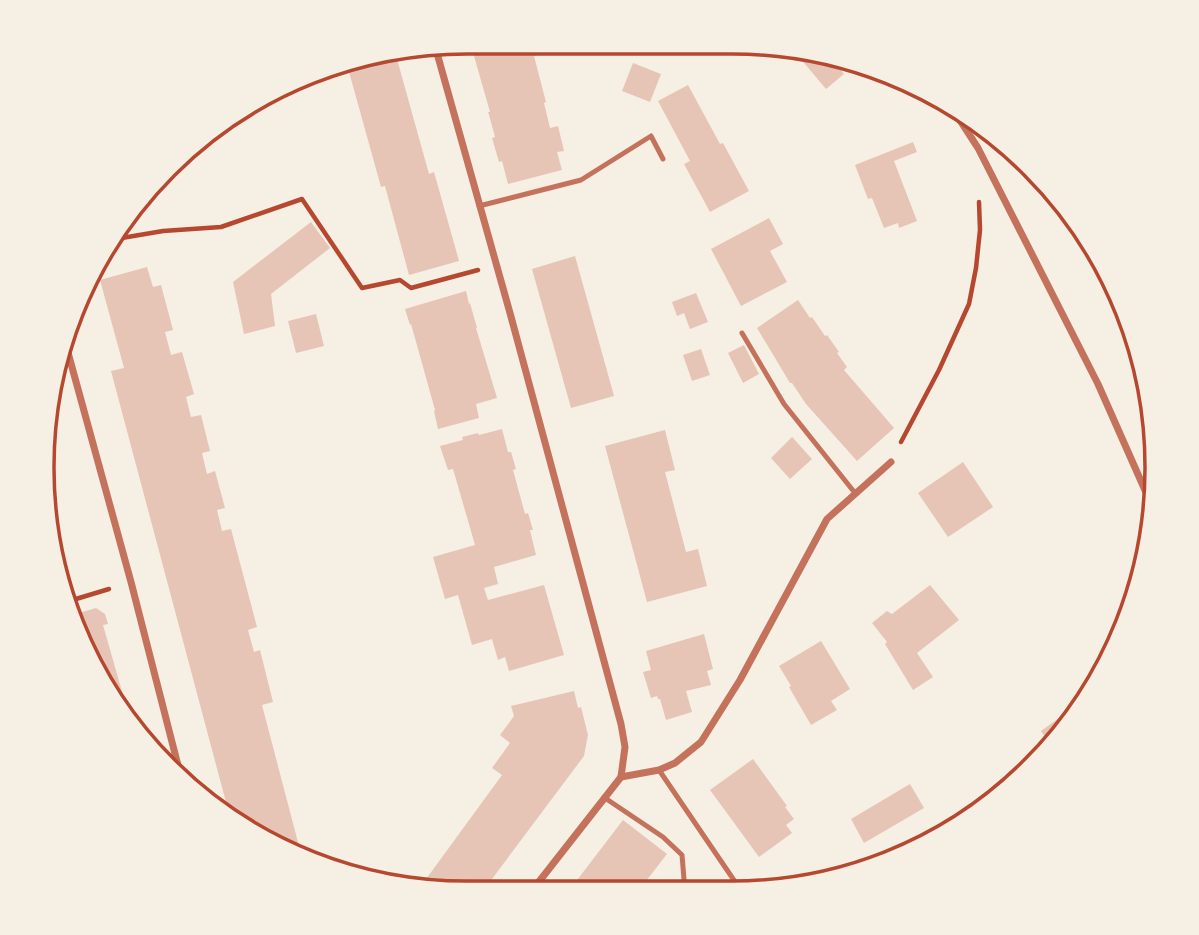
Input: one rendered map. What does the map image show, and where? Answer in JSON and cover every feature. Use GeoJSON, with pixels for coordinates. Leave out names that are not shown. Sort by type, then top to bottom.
{"type":"FeatureCollection","features":[{"type":"Feature","properties":{"kind":"street"},"geometry":{"type":"LineString","coordinates":[[438,55],[621,724],[625,747],[621,777],[540,881]]}},
{"type":"Feature","properties":{"kind":"street"},"geometry":{"type":"LineString","coordinates":[[964,126],[978,148],[1098,384],[1144,489]]}},
{"type":"Feature","properties":{"kind":"street"},"geometry":{"type":"LineString","coordinates":[[69,357],[177,762]]}},
{"type":"Feature","properties":{"kind":"street"},"geometry":{"type":"LineString","coordinates":[[621,777],[659,770],[675,763],[701,742],[740,680],[827,519],[891,462]]}},
{"type":"Feature","properties":{"kind":"lane"},"geometry":{"type":"LineString","coordinates":[[479,206],[581,180],[651,135],[663,159]]}},
{"type":"Feature","properties":{"kind":"lane"},"geometry":{"type":"LineString","coordinates":[[742,332],[784,404],[855,493]]}},
{"type":"Feature","properties":{"kind":"lane"},"geometry":{"type":"LineString","coordinates":[[659,770],[734,881]]}},
{"type":"Feature","properties":{"kind":"lane"},"geometry":{"type":"LineString","coordinates":[[605,798],[663,837],[682,855],[683,881]]}},
{"type":"Feature","properties":{"kind":"path"},"geometry":{"type":"LineString","coordinates":[[891,462],[939,370],[969,304],[979,242],[979,189]]}},
{"type":"Feature","properties":{"kind":"path"},"geometry":{"type":"LineString","coordinates":[[124,238],[163,231],[221,227],[302,199],[362,288],[400,281],[411,288],[496,265]]}},
{"type":"Feature","properties":{"kind":"path"},"geometry":{"type":"LineString","coordinates":[[76,599],[131,582]]}},
{"type":"Feature","properties":{"kind":"building"},"geometry":{"type":"Polygon","coordinates":[[[473,54],[541,54],[534,56],[550,128],[558,126],[564,151],[557,152],[562,170],[508,184],[492,138],[495,137],[473,54]]]}},
{"type":"Feature","properties":{"kind":"building"},"geometry":{"type":"Polygon","coordinates":[[[397,60],[429,174],[434,172],[459,261],[409,275],[385,186],[381,187],[349,72],[397,60]]]}},
{"type":"Feature","properties":{"kind":"building"},"geometry":{"type":"Polygon","coordinates":[[[802,61],[839,68],[844,74],[826,89],[802,61]]]}},
{"type":"Feature","properties":{"kind":"building"},"geometry":{"type":"Polygon","coordinates":[[[633,63],[661,74],[650,102],[622,91],[633,63]]]}},
{"type":"Feature","properties":{"kind":"building"},"geometry":{"type":"Polygon","coordinates":[[[688,85],[749,191],[710,212],[684,164],[690,161],[658,101],[688,85]]]}},
{"type":"Feature","properties":{"kind":"building"},"geometry":{"type":"Polygon","coordinates":[[[913,142],[917,152],[894,161],[917,221],[899,228],[898,223],[884,228],[872,198],[868,199],[855,165],[913,142]]]}},
{"type":"Feature","properties":{"kind":"building"},"geometry":{"type":"Polygon","coordinates":[[[769,218],[783,244],[770,251],[787,282],[741,306],[711,249],[769,218]]]}},
{"type":"Feature","properties":{"kind":"building"},"geometry":{"type":"Polygon","coordinates":[[[311,222],[330,248],[271,294],[275,326],[244,334],[233,282],[311,222]]]}},
{"type":"Feature","properties":{"kind":"building"},"geometry":{"type":"Polygon","coordinates":[[[575,256],[614,396],[571,408],[532,269],[575,256]]]}},
{"type":"Feature","properties":{"kind":"building"},"geometry":{"type":"Polygon","coordinates":[[[147,267],[153,287],[161,285],[173,330],[165,332],[171,355],[182,352],[194,394],[186,397],[191,417],[201,415],[210,451],[202,453],[207,474],[215,471],[225,508],[217,510],[222,531],[231,529],[257,627],[248,630],[254,652],[260,650],[273,702],[262,705],[298,844],[261,825],[226,802],[111,371],[124,368],[100,280],[147,267]]]}},
{"type":"Feature","properties":{"kind":"building"},"geometry":{"type":"Polygon","coordinates":[[[466,291],[497,398],[476,404],[479,418],[438,429],[435,410],[405,309],[466,291]]]}},
{"type":"Feature","properties":{"kind":"building"},"geometry":{"type":"Polygon","coordinates":[[[696,293],[708,322],[690,329],[684,313],[677,316],[672,302],[696,293]]]}},
{"type":"Feature","properties":{"kind":"building"},"geometry":{"type":"Polygon","coordinates":[[[798,300],[839,352],[837,353],[847,367],[844,370],[894,428],[857,461],[790,383],[757,328],[798,300]]]}},
{"type":"Feature","properties":{"kind":"building"},"geometry":{"type":"Polygon","coordinates":[[[316,314],[324,346],[296,353],[288,321],[316,314]]]}},
{"type":"Feature","properties":{"kind":"building"},"geometry":{"type":"Polygon","coordinates":[[[744,345],[759,374],[743,383],[728,353],[744,345]]]}},
{"type":"Feature","properties":{"kind":"building"},"geometry":{"type":"Polygon","coordinates":[[[701,349],[710,375],[692,381],[683,355],[701,349]]]}},
{"type":"Feature","properties":{"kind":"building"},"geometry":{"type":"Polygon","coordinates":[[[502,429],[516,469],[513,470],[525,514],[528,513],[533,530],[530,530],[536,555],[494,567],[498,584],[484,588],[488,600],[544,585],[564,655],[509,671],[505,657],[498,660],[492,639],[472,645],[458,595],[445,599],[433,557],[475,545],[453,469],[448,470],[440,446],[463,440],[462,437],[502,429]]]}},
{"type":"Feature","properties":{"kind":"building"},"geometry":{"type":"Polygon","coordinates":[[[665,430],[675,470],[665,472],[686,552],[698,549],[707,586],[647,602],[605,446],[665,430]]]}},
{"type":"Feature","properties":{"kind":"building"},"geometry":{"type":"Polygon","coordinates":[[[792,437],[812,459],[790,479],[771,458],[792,437]]]}},
{"type":"Feature","properties":{"kind":"building"},"geometry":{"type":"Polygon","coordinates":[[[963,462],[993,507],[948,537],[918,493],[963,462]]]}},
{"type":"Feature","properties":{"kind":"building"},"geometry":{"type":"Polygon","coordinates":[[[930,585],[959,620],[917,653],[933,677],[913,690],[885,644],[887,642],[872,623],[887,611],[892,614],[930,585]]]}},
{"type":"Feature","properties":{"kind":"building"},"geometry":{"type":"Polygon","coordinates":[[[96,608],[105,614],[108,624],[103,625],[123,696],[97,650],[81,612],[96,608]]]}},
{"type":"Feature","properties":{"kind":"building"},"geometry":{"type":"Polygon","coordinates":[[[704,634],[713,669],[707,671],[711,685],[686,691],[692,712],[666,720],[660,699],[657,696],[651,698],[643,672],[651,670],[646,651],[704,634]]]}},
{"type":"Feature","properties":{"kind":"building"},"geometry":{"type":"Polygon","coordinates":[[[821,641],[850,689],[831,701],[837,710],[811,725],[779,666],[821,641]]]}},
{"type":"Feature","properties":{"kind":"building"},"geometry":{"type":"Polygon","coordinates":[[[574,691],[588,735],[584,756],[490,881],[427,878],[502,775],[492,768],[510,743],[500,735],[514,716],[511,706],[574,691]]]}},
{"type":"Feature","properties":{"kind":"building"},"geometry":{"type":"Polygon","coordinates":[[[1061,717],[1045,737],[1041,731],[1061,717]]]}},
{"type":"Feature","properties":{"kind":"building"},"geometry":{"type":"Polygon","coordinates":[[[753,759],[794,819],[786,825],[792,833],[759,857],[710,790],[753,759]]]}},
{"type":"Feature","properties":{"kind":"building"},"geometry":{"type":"Polygon","coordinates":[[[910,784],[924,808],[864,843],[851,819],[910,784]]]}},
{"type":"Feature","properties":{"kind":"building"},"geometry":{"type":"Polygon","coordinates":[[[623,820],[667,854],[646,881],[576,881],[623,820]]]}}]}
